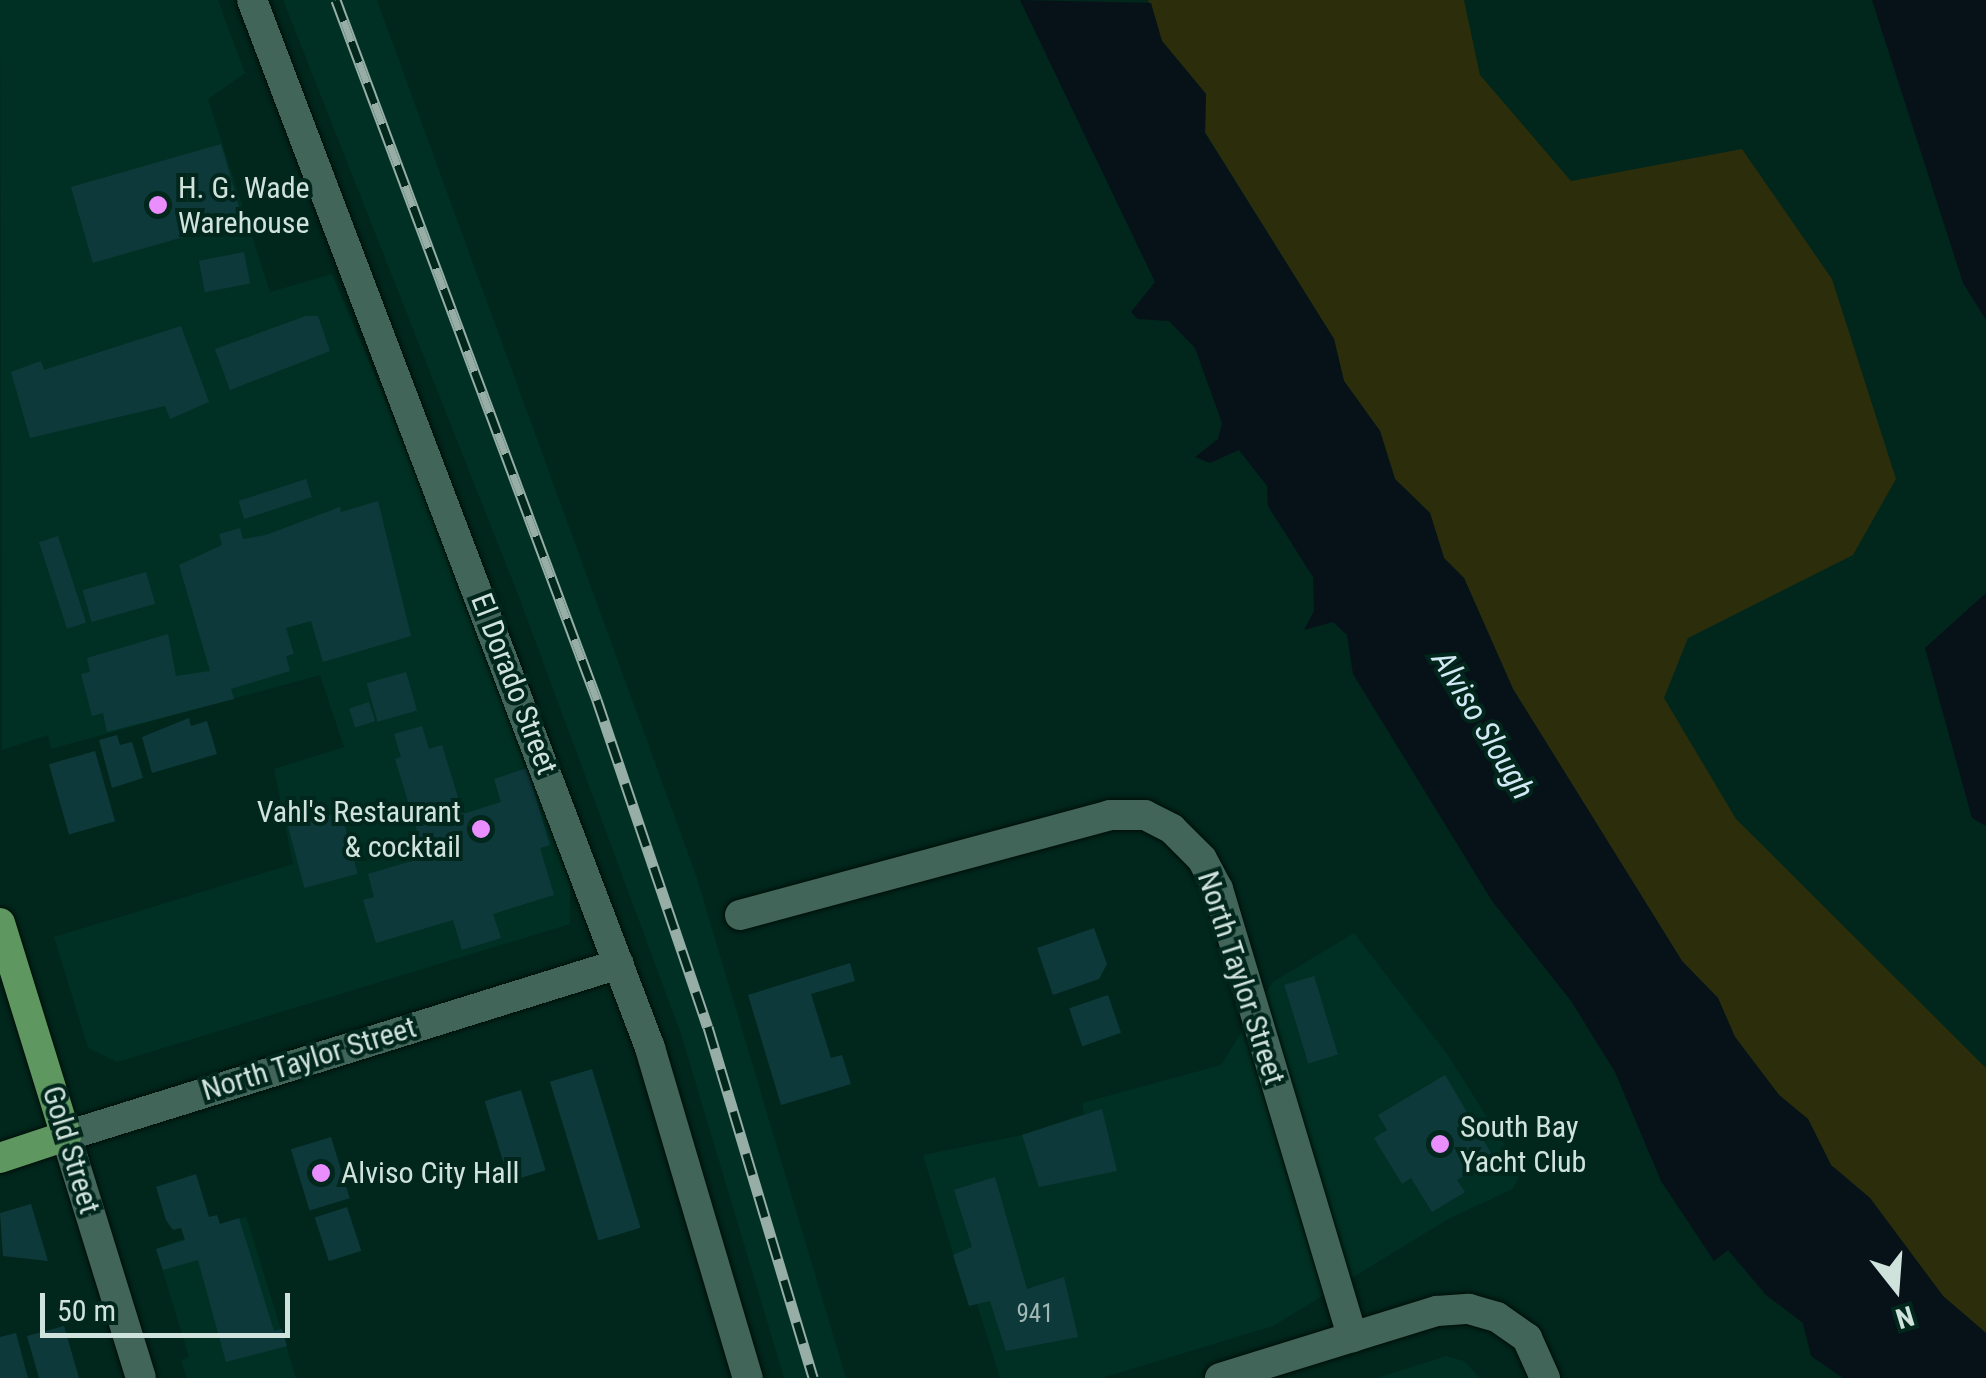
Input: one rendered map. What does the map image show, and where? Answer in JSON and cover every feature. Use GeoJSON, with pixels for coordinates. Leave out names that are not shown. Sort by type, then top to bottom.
{"type":"FeatureCollection","features":[{"type":"Feature","properties":{"kind":"main road","name":"Gold Street"},"geometry":{"type":"LineString","coordinates":[[0,923],[66,1136]]}},
{"type":"Feature","properties":{"kind":"main road","name":"North Taylor Street"},"geometry":{"type":"LineString","coordinates":[[0,1158],[66,1136]]}},
{"type":"Feature","properties":{"kind":"street","name":"El Dorado Street"},"geometry":{"type":"LineString","coordinates":[[252,0],[619,964],[748,1378]]}},
{"type":"Feature","properties":{"kind":"street","name":"North Taylor Street"},"geometry":{"type":"LineString","coordinates":[[740,916],[1110,815],[1144,815],[1172,830],[1202,859],[1218,889],[1352,1338]]}},
{"type":"Feature","properties":{"kind":"street","name":"North Taylor Street"},"geometry":{"type":"LineString","coordinates":[[66,1136],[619,964]]}},
{"type":"Feature","properties":{"kind":"street","name":"Gold Street"},"geometry":{"type":"LineString","coordinates":[[66,1136],[141,1378]]}},
{"type":"Feature","properties":{"kind":"street"},"geometry":{"type":"LineString","coordinates":[[1220,1378],[1437,1312],[1469,1309],[1497,1317],[1527,1338],[1546,1378]]}},
{"type":"Feature","properties":{"kind":"shaded area"},"geometry":{"type":"Polygon","coordinates":[[[0,0],[218,0],[245,73],[208,99],[270,292],[332,274],[485,636],[570,885],[570,924],[117,1062],[88,1048],[54,937],[293,864],[274,769],[344,747],[320,675],[51,749],[48,735],[2,750],[0,0]]]}},
{"type":"Feature","properties":{"kind":"shaded area"},"geometry":{"type":"Polygon","coordinates":[[[283,0],[377,0],[696,875],[846,1378],[784,1378],[681,1034],[520,600],[283,0]]]}},
{"type":"Feature","properties":{"kind":"shaded area"},"geometry":{"type":"Polygon","coordinates":[[[1148,0],[1464,0],[1480,75],[1571,181],[1742,149],[1832,279],[1896,479],[1853,555],[1688,638],[1664,698],[1736,819],[1986,1068],[1986,1333],[1943,1296],[1870,1198],[1831,1165],[1808,1119],[1779,1095],[1735,1037],[1718,998],[1682,961],[1513,689],[1464,578],[1444,558],[1430,513],[1395,479],[1380,431],[1344,381],[1334,339],[1205,132],[1206,94],[1162,41],[1148,0]]]}},
{"type":"Feature","properties":{"kind":"shaded area"},"geometry":{"type":"Polygon","coordinates":[[[1354,933],[1447,1054],[1521,1171],[1513,1189],[1450,1218],[1273,1326],[1102,1378],[1000,1378],[977,1304],[969,1306],[923,1155],[1022,1135],[1084,1114],[1082,1103],[1221,1065],[1273,982],[1354,933]]]}},
{"type":"Feature","properties":{"kind":"shaded area"},"geometry":{"type":"Polygon","coordinates":[[[246,1216],[296,1378],[187,1378],[181,1360],[189,1357],[156,1249],[246,1216]]]}},
{"type":"Feature","properties":{"kind":"shaded area"},"geometry":{"type":"Polygon","coordinates":[[[1446,1356],[1464,1361],[1480,1378],[1377,1378],[1446,1356]]]}},
{"type":"Feature","properties":{"kind":"water","name":"Alviso Slough"},"geometry":{"type":"Polygon","coordinates":[[[1020,0],[1151,3],[1162,41],[1206,94],[1205,133],[1334,339],[1344,381],[1380,431],[1395,479],[1430,513],[1444,558],[1464,578],[1513,689],[1682,961],[1718,998],[1735,1037],[1779,1095],[1808,1119],[1831,1165],[1870,1198],[1943,1296],[1986,1333],[1986,1378],[1843,1378],[1811,1356],[1803,1323],[1766,1295],[1728,1250],[1714,1261],[1661,1181],[1615,1072],[1571,1001],[1492,901],[1353,674],[1347,635],[1333,622],[1304,630],[1314,611],[1313,577],[1268,506],[1267,486],[1239,450],[1210,463],[1195,457],[1218,439],[1222,423],[1195,348],[1169,321],[1138,319],[1131,312],[1155,282],[1020,0]]]}},
{"type":"Feature","properties":{"kind":"water"},"geometry":{"type":"Polygon","coordinates":[[[1872,0],[1986,0],[1986,320],[1963,283],[1872,0]]]}},
{"type":"Feature","properties":{"kind":"water"},"geometry":{"type":"Polygon","coordinates":[[[1986,593],[1986,826],[1972,818],[1925,648],[1986,593]]]}},
{"type":"Feature","properties":{"kind":"building","name":"H. G. Wade Warehouse"},"geometry":{"type":"Polygon","coordinates":[[[221,144],[243,220],[93,263],[71,187],[221,144]]]}},
{"type":"Feature","properties":{"kind":"building"},"geometry":{"type":"Polygon","coordinates":[[[244,252],[250,283],[205,292],[199,261],[244,252]]]}},
{"type":"Feature","properties":{"kind":"building"},"geometry":{"type":"Polygon","coordinates":[[[306,316],[318,316],[330,351],[230,390],[215,349],[306,316]]]}},
{"type":"Feature","properties":{"kind":"building"},"geometry":{"type":"Polygon","coordinates":[[[181,326],[209,402],[170,419],[165,406],[30,438],[11,372],[41,361],[44,370],[181,326]]]}},
{"type":"Feature","properties":{"kind":"building"},"geometry":{"type":"Polygon","coordinates":[[[306,479],[312,497],[244,519],[238,501],[306,479]]]}},
{"type":"Feature","properties":{"kind":"building"},"geometry":{"type":"Polygon","coordinates":[[[378,501],[411,636],[323,662],[311,621],[286,628],[294,654],[286,656],[290,671],[231,689],[234,699],[107,732],[103,713],[92,716],[81,674],[90,672],[87,658],[168,634],[176,676],[210,671],[179,565],[222,545],[219,534],[240,528],[243,539],[266,535],[340,507],[341,512],[378,501]]]}},
{"type":"Feature","properties":{"kind":"building"},"geometry":{"type":"Polygon","coordinates":[[[58,536],[86,623],[67,629],[39,542],[58,536]]]}},
{"type":"Feature","properties":{"kind":"building"},"geometry":{"type":"Polygon","coordinates":[[[146,572],[155,604],[92,622],[83,590],[146,572]]]}},
{"type":"Feature","properties":{"kind":"building"},"geometry":{"type":"Polygon","coordinates":[[[406,672],[417,710],[378,722],[367,683],[406,672]]]}},
{"type":"Feature","properties":{"kind":"building"},"geometry":{"type":"Polygon","coordinates":[[[369,702],[375,721],[355,728],[349,708],[369,702]]]}},
{"type":"Feature","properties":{"kind":"building"},"geometry":{"type":"Polygon","coordinates":[[[189,718],[191,726],[207,721],[217,754],[152,773],[142,737],[189,718]]]}},
{"type":"Feature","properties":{"kind":"building","name":"Vahl's Restaurant & cocktail"},"geometry":{"type":"Polygon","coordinates":[[[422,726],[429,749],[442,745],[463,814],[501,802],[494,779],[527,768],[550,845],[540,848],[554,895],[493,914],[501,938],[462,950],[453,920],[376,943],[363,900],[374,897],[368,874],[425,857],[395,759],[401,757],[394,734],[422,726]]]}},
{"type":"Feature","properties":{"kind":"building"},"geometry":{"type":"Polygon","coordinates":[[[117,735],[120,745],[132,742],[143,778],[112,788],[99,740],[117,735]]]}},
{"type":"Feature","properties":{"kind":"building"},"geometry":{"type":"Polygon","coordinates":[[[95,751],[115,821],[69,834],[49,764],[95,751]]]}},
{"type":"Feature","properties":{"kind":"building"},"geometry":{"type":"Polygon","coordinates":[[[341,812],[358,874],[304,888],[288,826],[341,812]]]}},
{"type":"Feature","properties":{"kind":"building"},"geometry":{"type":"Polygon","coordinates":[[[1094,928],[1107,964],[1099,979],[1053,995],[1037,948],[1094,928]]]}},
{"type":"Feature","properties":{"kind":"building"},"geometry":{"type":"Polygon","coordinates":[[[850,963],[855,981],[811,994],[831,1058],[842,1055],[851,1084],[781,1105],[748,995],[850,963]]]}},
{"type":"Feature","properties":{"kind":"building"},"geometry":{"type":"Polygon","coordinates":[[[1314,976],[1338,1054],[1308,1063],[1284,985],[1314,976]]]}},
{"type":"Feature","properties":{"kind":"building"},"geometry":{"type":"Polygon","coordinates":[[[1108,995],[1121,1033],[1082,1046],[1069,1008],[1108,995]]]}},
{"type":"Feature","properties":{"kind":"building"},"geometry":{"type":"Polygon","coordinates":[[[592,1069],[641,1228],[598,1241],[550,1082],[592,1069]]]}},
{"type":"Feature","properties":{"kind":"building","name":"South Bay Yacht Club"},"geometry":{"type":"Polygon","coordinates":[[[1445,1075],[1494,1158],[1457,1180],[1465,1192],[1432,1212],[1411,1178],[1402,1184],[1374,1138],[1387,1130],[1378,1115],[1445,1075]]]}},
{"type":"Feature","properties":{"kind":"building"},"geometry":{"type":"Polygon","coordinates":[[[521,1090],[546,1170],[509,1181],[485,1101],[521,1090]]]}},
{"type":"Feature","properties":{"kind":"building"},"geometry":{"type":"Polygon","coordinates":[[[1102,1109],[1117,1171],[1039,1187],[1022,1135],[1102,1109]]]}},
{"type":"Feature","properties":{"kind":"building","name":"Alviso City Hall"},"geometry":{"type":"Polygon","coordinates":[[[331,1137],[350,1198],[310,1210],[291,1149],[331,1137]]]}},
{"type":"Feature","properties":{"kind":"building"},"geometry":{"type":"Polygon","coordinates":[[[196,1174],[209,1217],[217,1215],[220,1224],[239,1218],[274,1331],[282,1329],[287,1346],[226,1362],[198,1260],[163,1270],[156,1249],[185,1240],[181,1228],[173,1230],[166,1220],[156,1187],[196,1174]]]}},
{"type":"Feature","properties":{"kind":"building"},"geometry":{"type":"Polygon","coordinates":[[[995,1177],[1027,1289],[1064,1277],[1078,1337],[1006,1351],[990,1301],[969,1306],[953,1255],[972,1247],[954,1190],[995,1177]]]}},
{"type":"Feature","properties":{"kind":"building"},"geometry":{"type":"Polygon","coordinates":[[[31,1204],[48,1261],[3,1256],[0,1213],[31,1204]]]}},
{"type":"Feature","properties":{"kind":"building"},"geometry":{"type":"Polygon","coordinates":[[[347,1207],[361,1251],[329,1261],[315,1218],[347,1207]]]}},
{"type":"Feature","properties":{"kind":"building"},"geometry":{"type":"Polygon","coordinates":[[[64,1326],[79,1378],[39,1378],[27,1336],[64,1326]]]}},
{"type":"Feature","properties":{"kind":"building"},"geometry":{"type":"Polygon","coordinates":[[[16,1333],[28,1378],[0,1378],[0,1337],[16,1333]]]}},
{"type":"Feature","properties":{"kind":"railway"},"geometry":{"type":"LineString","coordinates":[[336,0],[597,700],[708,1027],[813,1378]]}},
{"type":"Feature","properties":{"kind":"place","name":"H. G. Wade Warehouse"},"geometry":{"type":"Point","coordinates":[158,205]}},
{"type":"Feature","properties":{"kind":"place","name":"Vahl's Restaurant & cocktail"},"geometry":{"type":"Point","coordinates":[481,829]}},
{"type":"Feature","properties":{"kind":"place","name":"South Bay Yacht Club"},"geometry":{"type":"Point","coordinates":[1440,1144]}},
{"type":"Feature","properties":{"kind":"place","name":"Alviso City Hall"},"geometry":{"type":"Point","coordinates":[321,1173]}}]}
